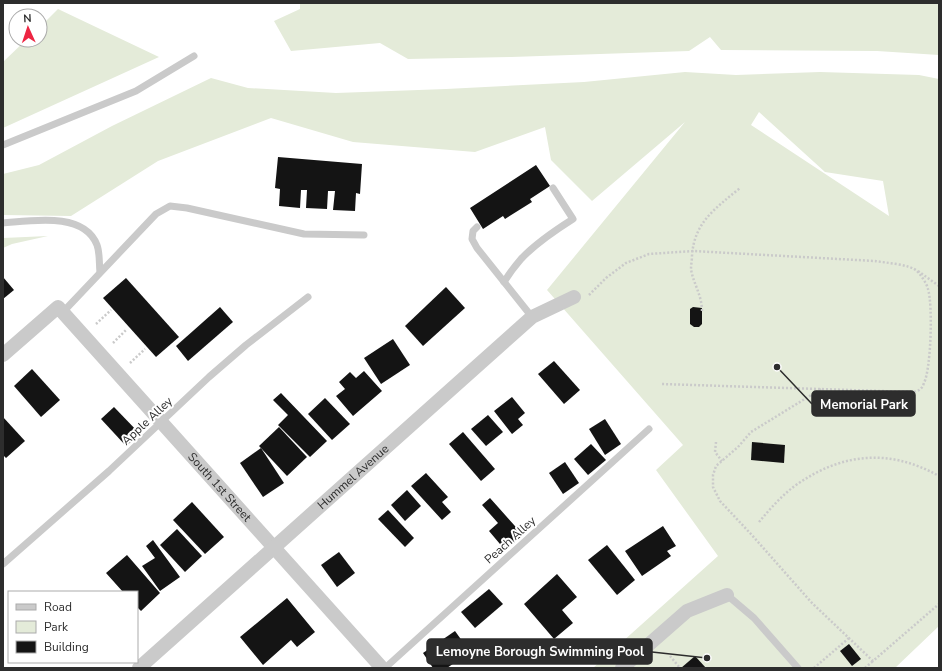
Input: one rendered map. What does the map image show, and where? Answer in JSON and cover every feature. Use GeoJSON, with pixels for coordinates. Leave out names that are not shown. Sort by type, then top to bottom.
{"type":"FeatureCollection","features":[{"type":"Feature","properties":{"kind":"street","name":"Hummel Avenue"},"geometry":{"type":"LineString","coordinates":[[139,668],[532,317],[581,296]]}},
{"type":"Feature","properties":{"kind":"street"},"geometry":{"type":"LineString","coordinates":[[3,355],[61,309]]}},
{"type":"Feature","properties":{"kind":"street","name":"South 1st Street"},"geometry":{"type":"LineString","coordinates":[[61,309],[383,668]]}},
{"type":"Feature","properties":{"kind":"street"},"geometry":{"type":"LineString","coordinates":[[622,668],[686,611],[726,595]]}},
{"type":"Feature","properties":{"kind":"lane"},"geometry":{"type":"LineString","coordinates":[[3,145],[136,91],[194,56]]}},
{"type":"Feature","properties":{"kind":"lane"},"geometry":{"type":"LineString","coordinates":[[504,282],[521,259],[537,243],[573,219],[553,188]]}},
{"type":"Feature","properties":{"kind":"lane"},"geometry":{"type":"LineString","coordinates":[[61,309],[100,272],[156,214],[170,206],[187,208],[304,234],[364,235]]}},
{"type":"Feature","properties":{"kind":"lane"},"geometry":{"type":"LineString","coordinates":[[3,223],[43,220],[71,222],[88,232],[97,244],[100,272]]}},
{"type":"Feature","properties":{"kind":"lane"},"geometry":{"type":"LineString","coordinates":[[477,227],[473,231],[472,239],[474,243],[532,317]]}},
{"type":"Feature","properties":{"kind":"lane","name":"Apple Alley"},"geometry":{"type":"LineString","coordinates":[[3,564],[162,423],[209,377],[246,345],[308,297]]}},
{"type":"Feature","properties":{"kind":"lane","name":"Peach Alley"},"geometry":{"type":"LineString","coordinates":[[383,668],[649,429]]}},
{"type":"Feature","properties":{"kind":"lane"},"geometry":{"type":"LineString","coordinates":[[726,595],[754,618],[798,668]]}},
{"type":"Feature","properties":{"kind":"path"},"geometry":{"type":"LineString","coordinates":[[702,311],[702,300],[692,269],[695,240],[701,224],[740,188]]}},
{"type":"Feature","properties":{"kind":"path"},"geometry":{"type":"LineString","coordinates":[[581,296],[626,263],[649,254],[693,251],[876,261],[905,266],[917,270],[939,286]]}},
{"type":"Feature","properties":{"kind":"path"},"geometry":{"type":"LineString","coordinates":[[661,384],[913,392],[920,390],[927,375],[931,313],[928,288],[917,270]]}},
{"type":"Feature","properties":{"kind":"path"},"geometry":{"type":"LineString","coordinates":[[96,324],[111,310]]}},
{"type":"Feature","properties":{"kind":"path"},"geometry":{"type":"LineString","coordinates":[[113,343],[127,329]]}},
{"type":"Feature","properties":{"kind":"path"},"geometry":{"type":"LineString","coordinates":[[130,362],[145,349]]}},
{"type":"Feature","properties":{"kind":"path"},"geometry":{"type":"LineString","coordinates":[[822,389],[751,432],[738,447],[716,466],[713,475],[713,487],[720,501],[812,603],[873,660]]}},
{"type":"Feature","properties":{"kind":"path"},"geometry":{"type":"LineString","coordinates":[[716,442],[715,452],[722,461]]}},
{"type":"Feature","properties":{"kind":"path"},"geometry":{"type":"LineString","coordinates":[[759,522],[776,503],[795,486],[819,471],[844,462],[867,457],[891,458],[925,468],[939,476]]}},
{"type":"Feature","properties":{"kind":"path"},"geometry":{"type":"LineString","coordinates":[[865,668],[939,604]]}},
{"type":"Feature","properties":{"kind":"path"},"geometry":{"type":"LineString","coordinates":[[814,668],[850,638]]}},
{"type":"Feature","properties":{"kind":"path"},"geometry":{"type":"LineString","coordinates":[[670,656],[680,668]]}},
{"type":"Feature","properties":{"kind":"green space"},"geometry":{"type":"Polygon","coordinates":[[[300,3],[939,3],[939,55],[877,51],[721,50],[710,37],[689,51],[511,57],[408,59],[380,43],[291,51],[274,21],[300,9],[300,3]]]}},
{"type":"Feature","properties":{"kind":"green space"},"geometry":{"type":"Polygon","coordinates":[[[58,9],[159,57],[3,128],[3,62],[18,48],[48,48],[48,19],[58,9]]]}},
{"type":"Feature","properties":{"kind":"green space"},"geometry":{"type":"Polygon","coordinates":[[[685,72],[736,75],[820,72],[919,75],[939,79],[939,626],[895,668],[593,668],[718,556],[656,470],[683,445],[547,290],[685,122],[592,201],[551,160],[545,127],[475,152],[353,142],[271,118],[158,161],[71,216],[3,215],[3,174],[39,165],[112,126],[211,78],[248,88],[336,93],[584,82],[685,72]],[[759,112],[751,125],[889,216],[883,181],[825,172],[759,112]]]}},
{"type":"Feature","properties":{"kind":"green space"},"geometry":{"type":"Polygon","coordinates":[[[48,236],[12,244],[3,248],[3,238],[48,236]]]}},
{"type":"Feature","properties":{"kind":"building"},"geometry":{"type":"Polygon","coordinates":[[[278,157],[362,164],[360,194],[356,193],[355,211],[333,210],[335,191],[328,191],[327,209],[306,208],[307,190],[301,190],[300,208],[279,206],[280,189],[275,188],[278,157]]]}},
{"type":"Feature","properties":{"kind":"building"},"geometry":{"type":"Polygon","coordinates":[[[536,165],[550,186],[530,199],[532,202],[505,219],[503,216],[483,229],[470,208],[536,165]]]}},
{"type":"Feature","properties":{"kind":"building"},"geometry":{"type":"Polygon","coordinates":[[[3,277],[14,290],[3,299],[3,277]]]}},
{"type":"Feature","properties":{"kind":"building"},"geometry":{"type":"Polygon","coordinates":[[[126,278],[179,337],[156,357],[103,298],[126,278]]]}},
{"type":"Feature","properties":{"kind":"building"},"geometry":{"type":"Polygon","coordinates":[[[446,287],[465,308],[423,346],[405,326],[446,287]]]}},
{"type":"Feature","properties":{"kind":"building"},"geometry":{"type":"Polygon","coordinates":[[[220,307],[233,322],[188,361],[176,346],[220,307]]]}},
{"type":"Feature","properties":{"kind":"building"},"geometry":{"type":"Polygon","coordinates":[[[693,307],[702,308],[702,324],[699,327],[694,327],[690,324],[690,309],[693,307]]]}},
{"type":"Feature","properties":{"kind":"building"},"geometry":{"type":"Polygon","coordinates":[[[393,339],[410,365],[381,384],[364,358],[393,339]]]}},
{"type":"Feature","properties":{"kind":"building"},"geometry":{"type":"Polygon","coordinates":[[[554,361],[580,390],[564,404],[538,374],[554,361]]]}},
{"type":"Feature","properties":{"kind":"building"},"geometry":{"type":"Polygon","coordinates":[[[32,369],[60,400],[41,417],[14,386],[32,369]]]}},
{"type":"Feature","properties":{"kind":"building"},"geometry":{"type":"Polygon","coordinates":[[[364,371],[382,391],[353,416],[336,396],[345,389],[339,382],[350,372],[356,378],[364,371]]]}},
{"type":"Feature","properties":{"kind":"building"},"geometry":{"type":"Polygon","coordinates":[[[281,393],[327,441],[310,457],[278,425],[288,415],[273,400],[281,393]]]}},
{"type":"Feature","properties":{"kind":"building"},"geometry":{"type":"Polygon","coordinates":[[[512,397],[525,413],[518,419],[523,425],[512,434],[494,411],[512,397]]]}},
{"type":"Feature","properties":{"kind":"building"},"geometry":{"type":"Polygon","coordinates":[[[325,398],[350,424],[332,440],[308,414],[325,398]]]}},
{"type":"Feature","properties":{"kind":"building"},"geometry":{"type":"Polygon","coordinates":[[[114,407],[140,434],[126,446],[101,419],[114,407]]]}},
{"type":"Feature","properties":{"kind":"building"},"geometry":{"type":"Polygon","coordinates":[[[488,415],[503,432],[486,446],[471,429],[488,415]]]}},
{"type":"Feature","properties":{"kind":"building"},"geometry":{"type":"Polygon","coordinates":[[[3,417],[25,441],[6,458],[3,455],[3,417]]]}},
{"type":"Feature","properties":{"kind":"building"},"geometry":{"type":"Polygon","coordinates":[[[605,419],[621,444],[605,455],[589,429],[605,419]]]}},
{"type":"Feature","properties":{"kind":"building"},"geometry":{"type":"Polygon","coordinates":[[[279,427],[307,457],[287,476],[259,446],[279,427]]]}},
{"type":"Feature","properties":{"kind":"building"},"geometry":{"type":"Polygon","coordinates":[[[463,432],[495,469],[481,481],[449,444],[463,432]]]}},
{"type":"Feature","properties":{"kind":"building"},"geometry":{"type":"Polygon","coordinates":[[[752,442],[785,445],[784,463],[751,460],[752,442]]]}},
{"type":"Feature","properties":{"kind":"building"},"geometry":{"type":"Polygon","coordinates":[[[591,444],[606,460],[588,475],[574,459],[591,444]]]}},
{"type":"Feature","properties":{"kind":"building"},"geometry":{"type":"Polygon","coordinates":[[[261,448],[284,483],[263,497],[240,463],[261,448]]]}},
{"type":"Feature","properties":{"kind":"building"},"geometry":{"type":"Polygon","coordinates":[[[565,462],[579,483],[563,494],[549,473],[565,462]]]}},
{"type":"Feature","properties":{"kind":"building"},"geometry":{"type":"Polygon","coordinates":[[[426,473],[448,497],[442,502],[451,512],[442,520],[411,486],[426,473]]]}},
{"type":"Feature","properties":{"kind":"building"},"geometry":{"type":"Polygon","coordinates":[[[407,490],[421,506],[405,521],[391,505],[407,490]]]}},
{"type":"Feature","properties":{"kind":"building"},"geometry":{"type":"Polygon","coordinates":[[[490,498],[523,535],[505,550],[489,531],[498,523],[482,505],[490,498]]]}},
{"type":"Feature","properties":{"kind":"building"},"geometry":{"type":"Polygon","coordinates":[[[192,502],[224,537],[205,554],[173,520],[192,502]]]}},
{"type":"Feature","properties":{"kind":"building"},"geometry":{"type":"Polygon","coordinates":[[[388,510],[414,538],[405,547],[378,519],[388,510]]]}},
{"type":"Feature","properties":{"kind":"building"},"geometry":{"type":"Polygon","coordinates":[[[663,526],[676,546],[667,551],[671,556],[642,576],[625,551],[663,526]]]}},
{"type":"Feature","properties":{"kind":"building"},"geometry":{"type":"Polygon","coordinates":[[[177,529],[202,556],[185,572],[160,545],[177,529]]]}},
{"type":"Feature","properties":{"kind":"building"},"geometry":{"type":"Polygon","coordinates":[[[153,540],[180,577],[160,591],[142,566],[155,558],[146,546],[153,540]]]}},
{"type":"Feature","properties":{"kind":"building"},"geometry":{"type":"Polygon","coordinates":[[[607,545],[635,580],[617,595],[588,560],[607,545]]]}},
{"type":"Feature","properties":{"kind":"building"},"geometry":{"type":"Polygon","coordinates":[[[339,552],[355,573],[337,587],[321,565],[339,552]]]}},
{"type":"Feature","properties":{"kind":"building"},"geometry":{"type":"Polygon","coordinates":[[[127,555],[160,593],[141,611],[138,608],[138,591],[122,591],[106,573],[127,555]]]}},
{"type":"Feature","properties":{"kind":"building"},"geometry":{"type":"Polygon","coordinates":[[[557,574],[577,597],[562,610],[573,623],[554,639],[524,604],[557,574]]]}},
{"type":"Feature","properties":{"kind":"building"},"geometry":{"type":"Polygon","coordinates":[[[489,589],[503,604],[475,628],[461,612],[489,589]]]}},
{"type":"Feature","properties":{"kind":"building"},"geometry":{"type":"Polygon","coordinates":[[[287,598],[315,632],[297,647],[291,640],[263,665],[240,637],[287,598]]]}},
{"type":"Feature","properties":{"kind":"building"},"geometry":{"type":"Polygon","coordinates":[[[455,631],[470,652],[447,668],[433,668],[423,653],[455,631]]]}},
{"type":"Feature","properties":{"kind":"building"},"geometry":{"type":"Polygon","coordinates":[[[849,644],[861,659],[852,666],[840,651],[849,644]]]}},
{"type":"Feature","properties":{"kind":"building"},"geometry":{"type":"Polygon","coordinates":[[[695,656],[706,668],[681,668],[695,656]]]}},
{"type":"Feature","properties":{"kind":"place","name":"Memorial Park"},"geometry":{"type":"Point","coordinates":[777,367]}},
{"type":"Feature","properties":{"kind":"place","name":"Lemoyne Borough Swimming Pool"},"geometry":{"type":"Point","coordinates":[707,658]}}]}
